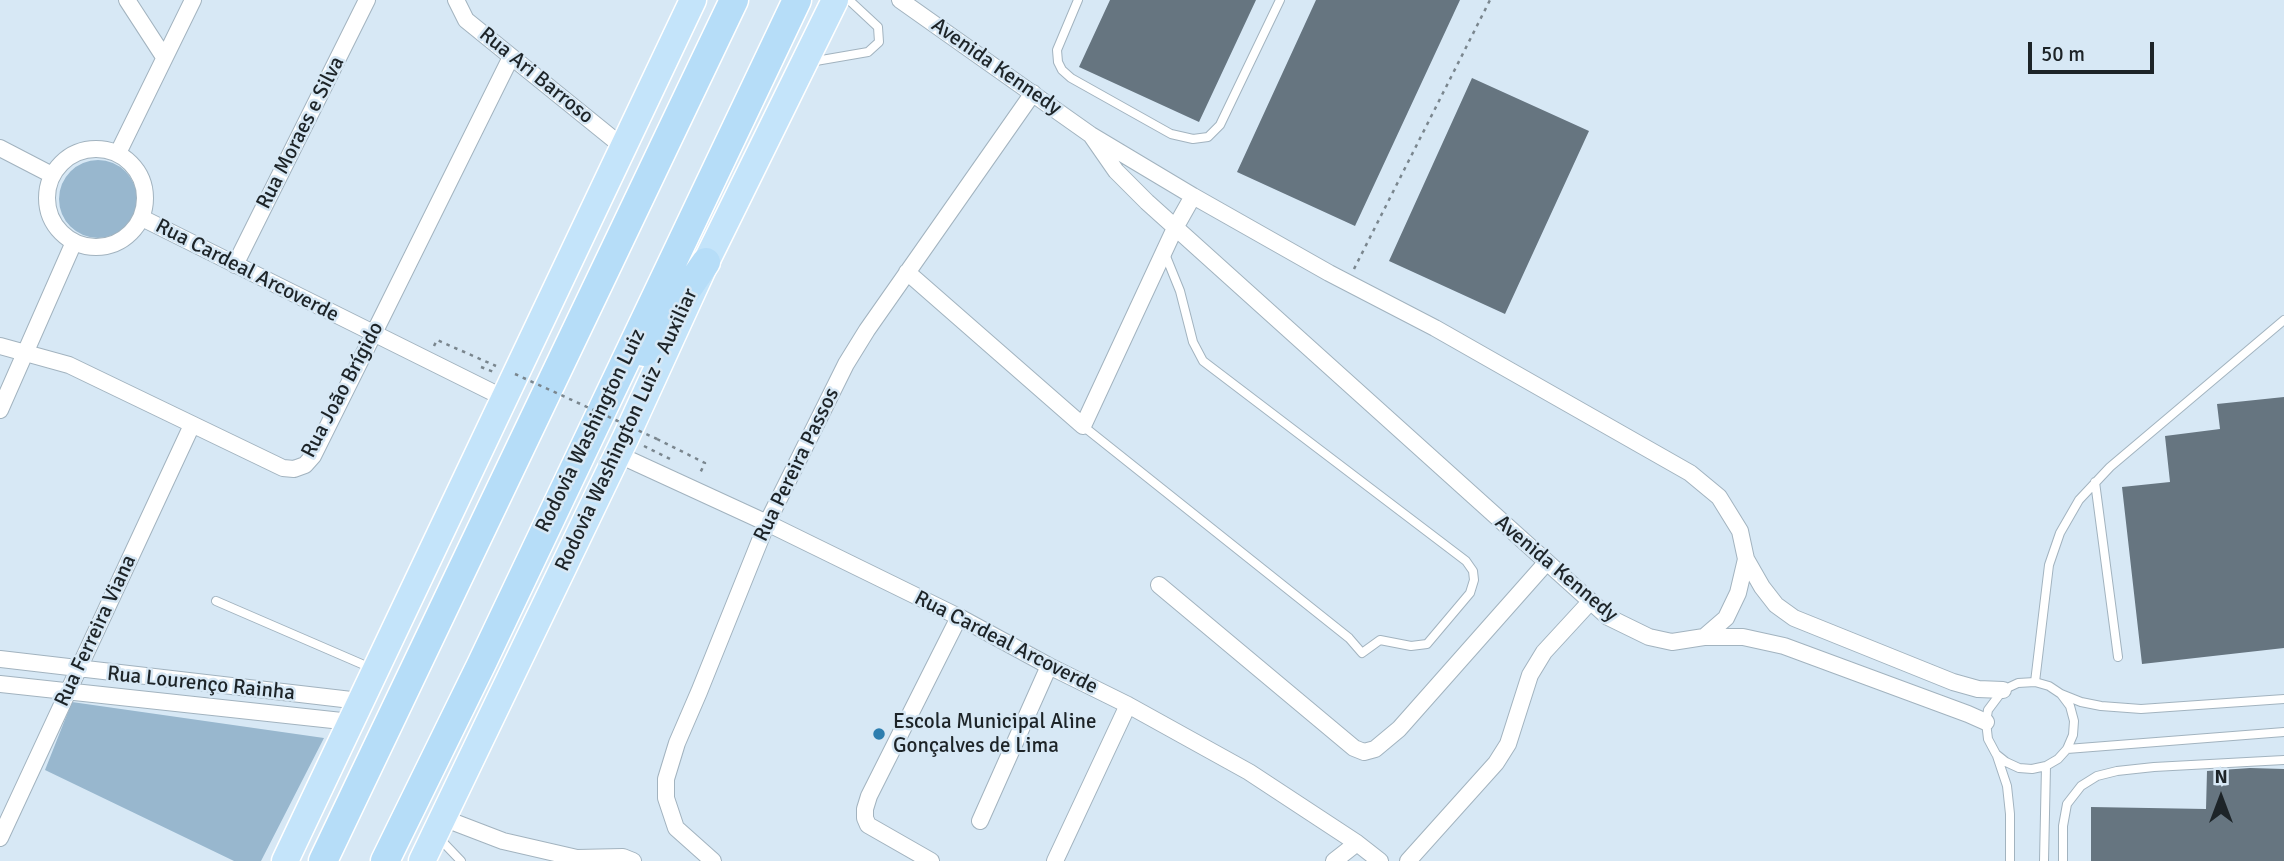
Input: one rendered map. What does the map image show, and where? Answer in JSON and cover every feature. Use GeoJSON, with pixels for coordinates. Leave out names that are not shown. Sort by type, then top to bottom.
{"type":"FeatureCollection","features":[{"type":"Feature","properties":{"kind":"highway"},"geometry":{"type":"LineString","coordinates":[[285,861],[508,381],[692,0]]}},
{"type":"Feature","properties":{"kind":"highway"},"geometry":{"type":"LineString","coordinates":[[323,861],[734,0]]}},
{"type":"Feature","properties":{"kind":"highway","name":"Rodovia Washington Luiz"},"geometry":{"type":"LineString","coordinates":[[385,861],[797,0]]}},
{"type":"Feature","properties":{"kind":"highway","name":"Rodovia Washington Luiz - Auxiliar"},"geometry":{"type":"LineString","coordinates":[[422,861],[706,262],[835,0]]}},
{"type":"Feature","properties":{"kind":"highway"},"geometry":{"type":"LineString","coordinates":[[597,421],[706,262]]}},
{"type":"Feature","properties":{"kind":"street"},"geometry":{"type":"LineString","coordinates":[[127,0],[164,57]]}},
{"type":"Feature","properties":{"kind":"street"},"geometry":{"type":"LineString","coordinates":[[118,153],[193,0]]}},
{"type":"Feature","properties":{"kind":"street","name":"Rua Moraes e Silva"},"geometry":{"type":"LineString","coordinates":[[235,265],[367,0]]}},
{"type":"Feature","properties":{"kind":"street","name":"Rua Ari Barroso"},"geometry":{"type":"LineString","coordinates":[[456,0],[466,20],[623,147]]}},
{"type":"Feature","properties":{"kind":"street","name":"Avenida Kennedy"},"geometry":{"type":"LineString","coordinates":[[901,0],[1091,135],[1193,196],[1435,328],[1690,473],[1719,497],[1740,531],[1746,559],[1738,593],[1726,618],[1704,637],[1672,642],[1649,637],[1608,617],[1175,228],[1116,171],[1091,135]]}},
{"type":"Feature","properties":{"kind":"street","name":"Rua João Brígido"},"geometry":{"type":"LineString","coordinates":[[0,346],[69,365],[284,468],[294,469],[305,465],[313,456],[511,57]]}},
{"type":"Feature","properties":{"kind":"street","name":"Rua Pereira Passos"},"geometry":{"type":"LineString","coordinates":[[703,857],[676,828],[666,798],[666,779],[677,743],[766,523],[846,364],[867,330],[1033,93]]}},
{"type":"Feature","properties":{"kind":"street"},"geometry":{"type":"LineString","coordinates":[[0,148],[52,174]]}},
{"type":"Feature","properties":{"kind":"street"},"geometry":{"type":"LineString","coordinates":[[103,149],[118,153],[140,174],[146,203],[142,218],[127,236],[106,246],[90,247],[74,242],[61,233],[52,220],[47,205],[47,189],[52,174],[61,162],[74,153],[103,149]]}},
{"type":"Feature","properties":{"kind":"street"},"geometry":{"type":"LineString","coordinates":[[907,272],[1083,425],[1175,228],[1193,196]]}},
{"type":"Feature","properties":{"kind":"street","name":"Rua Cardeal Arcoverde"},"geometry":{"type":"LineString","coordinates":[[142,218],[373,334],[508,381]]}},
{"type":"Feature","properties":{"kind":"street"},"geometry":{"type":"LineString","coordinates":[[0,410],[74,242]]}},
{"type":"Feature","properties":{"kind":"street","name":"Rua Ferreira Viana"},"geometry":{"type":"LineString","coordinates":[[0,838],[192,425]]}},
{"type":"Feature","properties":{"kind":"street","name":"Rua Cardeal Arcoverde"},"geometry":{"type":"LineString","coordinates":[[621,445],[766,523],[959,617],[1128,705],[1249,772],[1380,861]]}},
{"type":"Feature","properties":{"kind":"street"},"geometry":{"type":"LineString","coordinates":[[1746,559],[1776,605],[1794,618],[1954,682],[1978,689],[2003,690]]}},
{"type":"Feature","properties":{"kind":"street"},"geometry":{"type":"LineString","coordinates":[[1159,584],[1354,748],[1364,752],[1375,748],[1399,729],[1546,564]]}},
{"type":"Feature","properties":{"kind":"street"},"geometry":{"type":"LineString","coordinates":[[1408,861],[1496,763],[1508,744],[1530,675],[1544,652],[1590,603]]}},
{"type":"Feature","properties":{"kind":"street"},"geometry":{"type":"LineString","coordinates":[[931,861],[868,825],[865,809],[869,796],[959,617]]}},
{"type":"Feature","properties":{"kind":"street"},"geometry":{"type":"LineString","coordinates":[[1704,637],[1743,637],[1784,646],[1986,722]]}},
{"type":"Feature","properties":{"kind":"street","name":"Rua Lourenço Rainha"},"geometry":{"type":"LineString","coordinates":[[0,659],[355,711]]}},
{"type":"Feature","properties":{"kind":"street"},"geometry":{"type":"LineString","coordinates":[[980,821],[1049,666]]}},
{"type":"Feature","properties":{"kind":"street","name":"Rua Lourenço Rainha"},"geometry":{"type":"LineString","coordinates":[[0,684],[355,711]]}},
{"type":"Feature","properties":{"kind":"street"},"geometry":{"type":"LineString","coordinates":[[1055,861],[1128,705]]}},
{"type":"Feature","properties":{"kind":"street"},"geometry":{"type":"LineString","coordinates":[[439,826],[577,858],[623,857],[633,861]]}},
{"type":"Feature","properties":{"kind":"street"},"geometry":{"type":"LineString","coordinates":[[1335,861],[1357,843]]}},
{"type":"Feature","properties":{"kind":"lane"},"geometry":{"type":"LineString","coordinates":[[803,62],[832,60],[868,52],[879,42],[878,27],[849,0]]}},
{"type":"Feature","properties":{"kind":"lane"},"geometry":{"type":"LineString","coordinates":[[1078,0],[1058,50],[1058,61],[1062,70],[1071,78],[1171,134],[1194,139],[1208,137],[1220,125],[1280,0]]}},
{"type":"Feature","properties":{"kind":"lane"},"geometry":{"type":"LineString","coordinates":[[1083,425],[1349,638],[1362,653],[1380,640],[1411,646],[1427,644],[1470,593],[1474,580],[1473,571],[1466,561],[1203,361],[1193,342],[1180,291],[1164,252]]}},
{"type":"Feature","properties":{"kind":"lane"},"geometry":{"type":"LineString","coordinates":[[2035,681],[2049,565],[2060,533],[2078,500],[2110,467],[2284,320]]}},
{"type":"Feature","properties":{"kind":"lane"},"geometry":{"type":"LineString","coordinates":[[2095,482],[2118,657]]}},
{"type":"Feature","properties":{"kind":"lane"},"geometry":{"type":"LineString","coordinates":[[216,601],[376,670]]}},
{"type":"Feature","properties":{"kind":"lane"},"geometry":{"type":"LineString","coordinates":[[2010,861],[2007,786],[1988,739],[1986,722],[1988,710],[2003,690],[2018,683],[2035,681],[2081,702],[2141,709],[2284,699]]}},
{"type":"Feature","properties":{"kind":"lane"},"geometry":{"type":"LineString","coordinates":[[1996,754],[2019,768],[2046,766],[2058,759],[2067,749],[2073,735],[2074,721],[2070,706],[2061,694]]}},
{"type":"Feature","properties":{"kind":"lane"},"geometry":{"type":"LineString","coordinates":[[2067,749],[2284,732]]}},
{"type":"Feature","properties":{"kind":"lane"},"geometry":{"type":"LineString","coordinates":[[2063,861],[2063,826],[2067,804],[2081,786],[2097,776],[2154,766],[2284,760]]}},
{"type":"Feature","properties":{"kind":"lane"},"geometry":{"type":"LineString","coordinates":[[2044,861],[2046,766]]}},
{"type":"Feature","properties":{"kind":"lane"},"geometry":{"type":"LineString","coordinates":[[439,826],[461,861]]}},
{"type":"Feature","properties":{"kind":"path"},"geometry":{"type":"LineString","coordinates":[[1347,282],[1490,0]]}},
{"type":"Feature","properties":{"kind":"path"},"geometry":{"type":"LineString","coordinates":[[434,347],[437,340],[508,381]]}},
{"type":"Feature","properties":{"kind":"path"},"geometry":{"type":"LineString","coordinates":[[479,366],[508,381],[657,439],[705,463],[700,473],[687,467]]}},
{"type":"Feature","properties":{"kind":"path"},"geometry":{"type":"LineString","coordinates":[[621,445],[675,461]]}},
{"type":"Feature","properties":{"kind":"shaded area"},"geometry":{"type":"Polygon","coordinates":[[[98,160],[113,163],[125,172],[134,184],[137,199],[134,214],[125,226],[113,235],[98,238],[83,235],[71,226],[62,214],[59,199],[62,184],[71,172],[83,163],[98,160]]]}},
{"type":"Feature","properties":{"kind":"shaded area"},"geometry":{"type":"Polygon","coordinates":[[[72,702],[324,738],[261,861],[234,861],[45,770],[72,702]]]}},
{"type":"Feature","properties":{"kind":"building"},"geometry":{"type":"Polygon","coordinates":[[[1110,0],[1256,0],[1199,122],[1079,67],[1110,0]]]}},
{"type":"Feature","properties":{"kind":"building"},"geometry":{"type":"Polygon","coordinates":[[[1316,0],[1460,0],[1355,226],[1237,172],[1316,0]]]}},
{"type":"Feature","properties":{"kind":"building"},"geometry":{"type":"Polygon","coordinates":[[[1472,78],[1589,131],[1505,314],[1389,261],[1472,78]]]}},
{"type":"Feature","properties":{"kind":"building"},"geometry":{"type":"Polygon","coordinates":[[[2284,397],[2284,648],[2142,664],[2122,487],[2170,482],[2165,436],[2220,429],[2217,404],[2284,397]]]}},
{"type":"Feature","properties":{"kind":"building"},"geometry":{"type":"Polygon","coordinates":[[[2284,769],[2284,861],[2091,861],[2091,807],[2206,809],[2207,771],[2284,769]]]}},
{"type":"Feature","properties":{"kind":"place","name":"Escola Municipal Aline Gonçalves de Lima"},"geometry":{"type":"Point","coordinates":[879,734]}}]}
